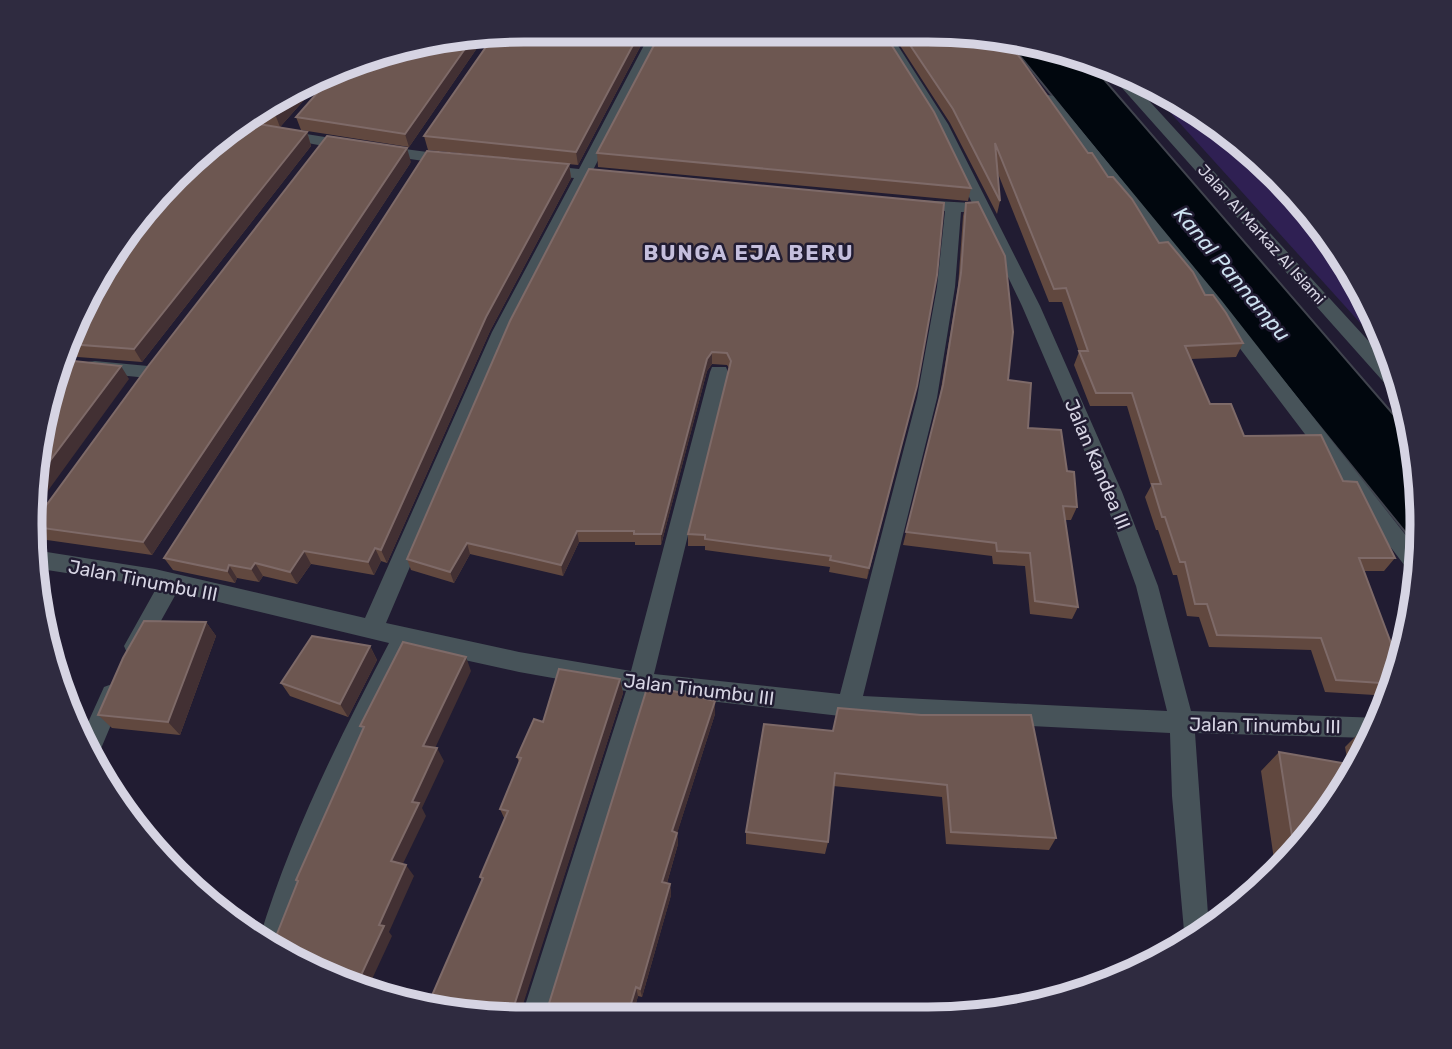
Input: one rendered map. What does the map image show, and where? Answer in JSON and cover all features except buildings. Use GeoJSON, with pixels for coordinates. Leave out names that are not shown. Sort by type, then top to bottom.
{"type":"FeatureCollection","features":[{"type":"Feature","properties":{"kind":"street"},"geometry":{"type":"LineString","coordinates":[[371,631],[501,332],[653,42]]}},
{"type":"Feature","properties":{"kind":"street","name":"Jalan Kandea III"},"geometry":{"type":"LineString","coordinates":[[890,42],[941,124],[1031,306],[1112,492],[1147,586],[1182,722],[1195,926]]}},
{"type":"Feature","properties":{"kind":"street"},"geometry":{"type":"LineString","coordinates":[[1035,82],[1109,177],[1216,305],[1409,555]]}},
{"type":"Feature","properties":{"kind":"street","name":"Jalan Al Markaz Al Islami"},"geometry":{"type":"LineString","coordinates":[[1128,86],[1384,370]]}},
{"type":"Feature","properties":{"kind":"street"},"geometry":{"type":"LineString","coordinates":[[260,130],[290,129],[321,147],[465,162]]}},
{"type":"Feature","properties":{"kind":"street"},"geometry":{"type":"LineString","coordinates":[[518,167],[626,178]]}},
{"type":"Feature","properties":{"kind":"street"},"geometry":{"type":"LineString","coordinates":[[899,204],[953,209],[984,208]]}},
{"type":"Feature","properties":{"kind":"street"},"geometry":{"type":"LineString","coordinates":[[849,706],[927,398],[946,287],[953,209]]}},
{"type":"Feature","properties":{"kind":"street"},"geometry":{"type":"LineString","coordinates":[[75,365],[152,366],[132,394]]}},
{"type":"Feature","properties":{"kind":"street"},"geometry":{"type":"LineString","coordinates":[[538,1007],[640,683],[719,372]]}},
{"type":"Feature","properties":{"kind":"street","name":"Jalan Tinumbu III"},"geometry":{"type":"LineString","coordinates":[[43,560],[161,575],[403,639],[640,683],[849,706],[1182,722],[1365,727]]}},
{"type":"Feature","properties":{"kind":"street"},"geometry":{"type":"LineString","coordinates":[[93,739],[161,575]]}},
{"type":"Feature","properties":{"kind":"street"},"geometry":{"type":"LineString","coordinates":[[273,936],[286,894],[337,768],[403,639]]}},
{"type":"Feature","properties":{"kind":"shaded area"},"geometry":{"type":"Polygon","coordinates":[[[1162,103],[1196,123],[1246,162],[1290,206],[1329,256],[1370,334],[1162,103]]]}},
{"type":"Feature","properties":{"kind":"water","name":"Kanal Pannampu"},"geometry":{"type":"Polygon","coordinates":[[[1015,50],[1052,58],[1100,74],[1399,421],[1409,493],[1410,537],[1015,50]]]}},
{"type":"Feature","properties":{"kind":"district","name":"BUNGA EJA BERU"},"geometry":{"type":"Point","coordinates":[749,253]}}]}
